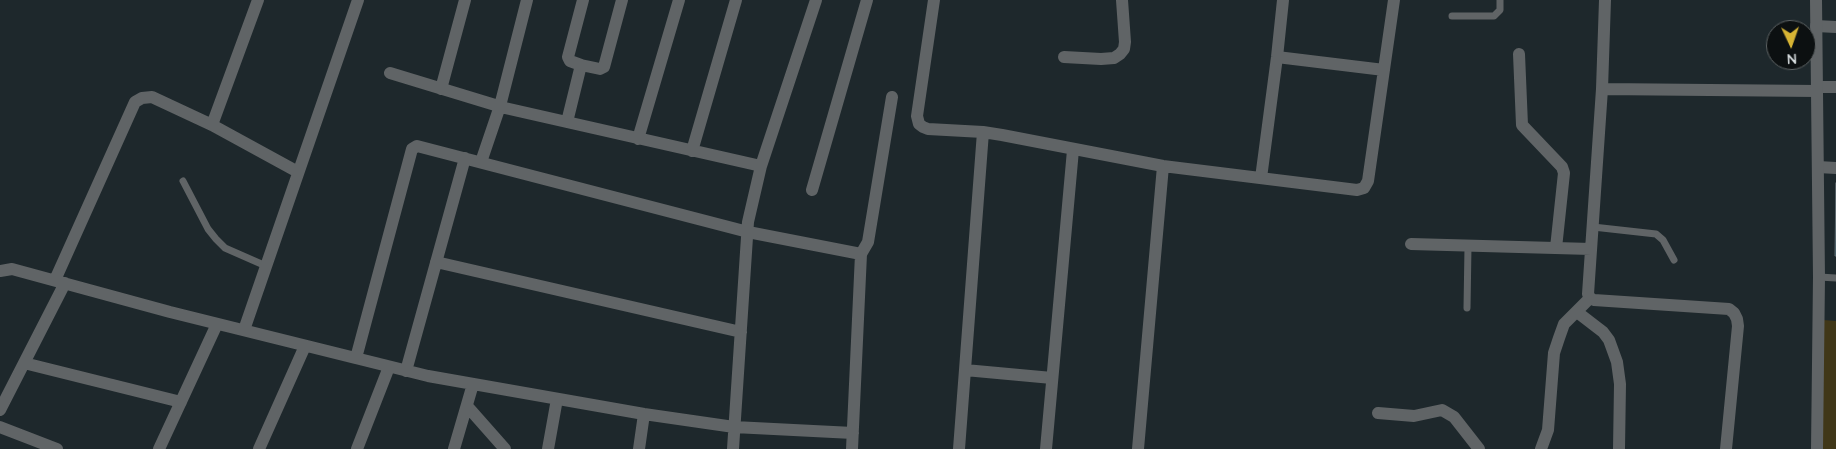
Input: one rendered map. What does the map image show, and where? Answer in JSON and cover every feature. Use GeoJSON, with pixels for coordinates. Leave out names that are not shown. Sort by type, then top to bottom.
{"type":"FeatureCollection","features":[{"type":"Feature","properties":{"kind":"street"},"geometry":{"type":"LineString","coordinates":[[212,125],[258,0]]}},
{"type":"Feature","properties":{"kind":"street"},"geometry":{"type":"LineString","coordinates":[[244,330],[358,0]]}},
{"type":"Feature","properties":{"kind":"street"},"geometry":{"type":"LineString","coordinates":[[441,89],[465,0]]}},
{"type":"Feature","properties":{"kind":"street"},"geometry":{"type":"LineString","coordinates":[[481,162],[500,106],[527,0]]}},
{"type":"Feature","properties":{"kind":"street"},"geometry":{"type":"LineString","coordinates":[[583,0],[568,57],[570,62],[600,70],[604,67],[622,0]]}},
{"type":"Feature","properties":{"kind":"street"},"geometry":{"type":"LineString","coordinates":[[638,139],[679,0]]}},
{"type":"Feature","properties":{"kind":"street"},"geometry":{"type":"LineString","coordinates":[[692,151],[736,0]]}},
{"type":"Feature","properties":{"kind":"street"},"geometry":{"type":"LineString","coordinates":[[732,449],[748,232],[761,166],[816,0]]}},
{"type":"Feature","properties":{"kind":"street"},"geometry":{"type":"LineString","coordinates":[[812,190],[867,0]]}},
{"type":"Feature","properties":{"kind":"street"},"geometry":{"type":"LineString","coordinates":[[934,0],[918,116],[919,124],[928,129],[983,132],[1163,166],[1348,190],[1364,188],[1368,181],[1394,0]]}},
{"type":"Feature","properties":{"kind":"street"},"geometry":{"type":"LineString","coordinates":[[1064,57],[1101,59],[1114,58],[1120,54],[1124,49],[1125,42],[1122,0]]}},
{"type":"Feature","properties":{"kind":"street"},"geometry":{"type":"LineString","coordinates":[[1261,178],[1278,57],[1283,0]]}},
{"type":"Feature","properties":{"kind":"street"},"geometry":{"type":"LineString","coordinates":[[1590,298],[1588,294],[1602,89],[1605,0]]}},
{"type":"Feature","properties":{"kind":"street"},"geometry":{"type":"LineString","coordinates":[[1816,0],[1816,20]]}},
{"type":"Feature","properties":{"kind":"street"},"geometry":{"type":"LineString","coordinates":[[1817,449],[1819,277],[1816,26],[1836,27]]}},
{"type":"Feature","properties":{"kind":"street"},"geometry":{"type":"LineString","coordinates":[[1519,54],[1522,125],[1562,167],[1564,173],[1556,248]]}},
{"type":"Feature","properties":{"kind":"street"},"geometry":{"type":"LineString","coordinates":[[1278,57],[1384,70]]}},
{"type":"Feature","properties":{"kind":"street"},"geometry":{"type":"LineString","coordinates":[[567,122],[581,65]]}},
{"type":"Feature","properties":{"kind":"street"},"geometry":{"type":"LineString","coordinates":[[390,73],[500,106],[761,166]]}},
{"type":"Feature","properties":{"kind":"street"},"geometry":{"type":"LineString","coordinates":[[1602,89],[1817,89],[1836,87]]}},
{"type":"Feature","properties":{"kind":"street"},"geometry":{"type":"LineString","coordinates":[[0,410],[24,363],[60,282],[135,102],[142,98],[152,97],[212,125],[298,172]]}},
{"type":"Feature","properties":{"kind":"street"},"geometry":{"type":"LineString","coordinates":[[852,449],[861,254],[868,242],[892,97]]}},
{"type":"Feature","properties":{"kind":"street"},"geometry":{"type":"LineString","coordinates":[[959,449],[983,132]]}},
{"type":"Feature","properties":{"kind":"street"},"geometry":{"type":"LineString","coordinates":[[356,358],[412,149],[417,146],[748,232],[861,254]]}},
{"type":"Feature","properties":{"kind":"street"},"geometry":{"type":"LineString","coordinates":[[1046,449],[1073,150]]}},
{"type":"Feature","properties":{"kind":"street"},"geometry":{"type":"LineString","coordinates":[[406,371],[465,158]]}},
{"type":"Feature","properties":{"kind":"street"},"geometry":{"type":"LineString","coordinates":[[1138,449],[1163,166]]}},
{"type":"Feature","properties":{"kind":"street"},"geometry":{"type":"LineString","coordinates":[[1818,167],[1836,168]]}},
{"type":"Feature","properties":{"kind":"street"},"geometry":{"type":"LineString","coordinates":[[1411,244],[1591,249]]}},
{"type":"Feature","properties":{"kind":"street"},"geometry":{"type":"LineString","coordinates":[[436,262],[741,332]]}},
{"type":"Feature","properties":{"kind":"street"},"geometry":{"type":"LineString","coordinates":[[0,271],[12,269],[305,346],[406,371],[473,384],[644,414],[734,427],[853,433]]}},
{"type":"Feature","properties":{"kind":"street"},"geometry":{"type":"LineString","coordinates":[[1541,449],[1548,430],[1554,353],[1564,324],[1590,298]]}},
{"type":"Feature","properties":{"kind":"street"},"geometry":{"type":"LineString","coordinates":[[1590,298],[1594,300],[1729,309],[1734,313],[1738,326],[1726,449]]}},
{"type":"Feature","properties":{"kind":"street"},"geometry":{"type":"LineString","coordinates":[[1577,312],[1603,332],[1609,340],[1617,362],[1620,384],[1619,449]]}},
{"type":"Feature","properties":{"kind":"street"},"geometry":{"type":"LineString","coordinates":[[159,449],[218,324]]}},
{"type":"Feature","properties":{"kind":"street"},"geometry":{"type":"LineString","coordinates":[[259,449],[305,346]]}},
{"type":"Feature","properties":{"kind":"street"},"geometry":{"type":"LineString","coordinates":[[24,363],[181,402]]}},
{"type":"Feature","properties":{"kind":"street"},"geometry":{"type":"LineString","coordinates":[[357,449],[389,366]]}},
{"type":"Feature","properties":{"kind":"street"},"geometry":{"type":"LineString","coordinates":[[965,370],[1052,378]]}},
{"type":"Feature","properties":{"kind":"street"},"geometry":{"type":"LineString","coordinates":[[454,449],[473,384]]}},
{"type":"Feature","properties":{"kind":"street"},"geometry":{"type":"LineString","coordinates":[[548,449],[557,399]]}},
{"type":"Feature","properties":{"kind":"street"},"geometry":{"type":"LineString","coordinates":[[467,406],[505,449]]}},
{"type":"Feature","properties":{"kind":"street"},"geometry":{"type":"LineString","coordinates":[[1378,413],[1408,416],[1442,410],[1454,417],[1479,449]]}},
{"type":"Feature","properties":{"kind":"street"},"geometry":{"type":"LineString","coordinates":[[639,449],[644,414]]}},
{"type":"Feature","properties":{"kind":"street"},"geometry":{"type":"LineString","coordinates":[[0,427],[57,449]]}},
{"type":"Feature","properties":{"kind":"lane"},"geometry":{"type":"LineString","coordinates":[[1452,16],[1494,16],[1500,10],[1500,0]]}},
{"type":"Feature","properties":{"kind":"lane"},"geometry":{"type":"LineString","coordinates":[[183,181],[216,239],[225,248],[266,266]]}},
{"type":"Feature","properties":{"kind":"lane"},"geometry":{"type":"LineString","coordinates":[[1593,226],[1656,234],[1663,240],[1674,260]]}},
{"type":"Feature","properties":{"kind":"lane"},"geometry":{"type":"LineString","coordinates":[[1467,308],[1468,247]]}},
{"type":"Feature","properties":{"kind":"lane"},"geometry":{"type":"LineString","coordinates":[[1819,277],[1836,278]]}},
{"type":"Feature","properties":{"kind":"shaded area"},"geometry":{"type":"Polygon","coordinates":[[[1823,320],[1836,321],[1836,449],[1821,449],[1823,320]]]}},
{"type":"Feature","properties":{"kind":"building"},"geometry":{"type":"Polygon","coordinates":[[[1836,183],[1836,256],[1835,256],[1836,183]]]}}]}
